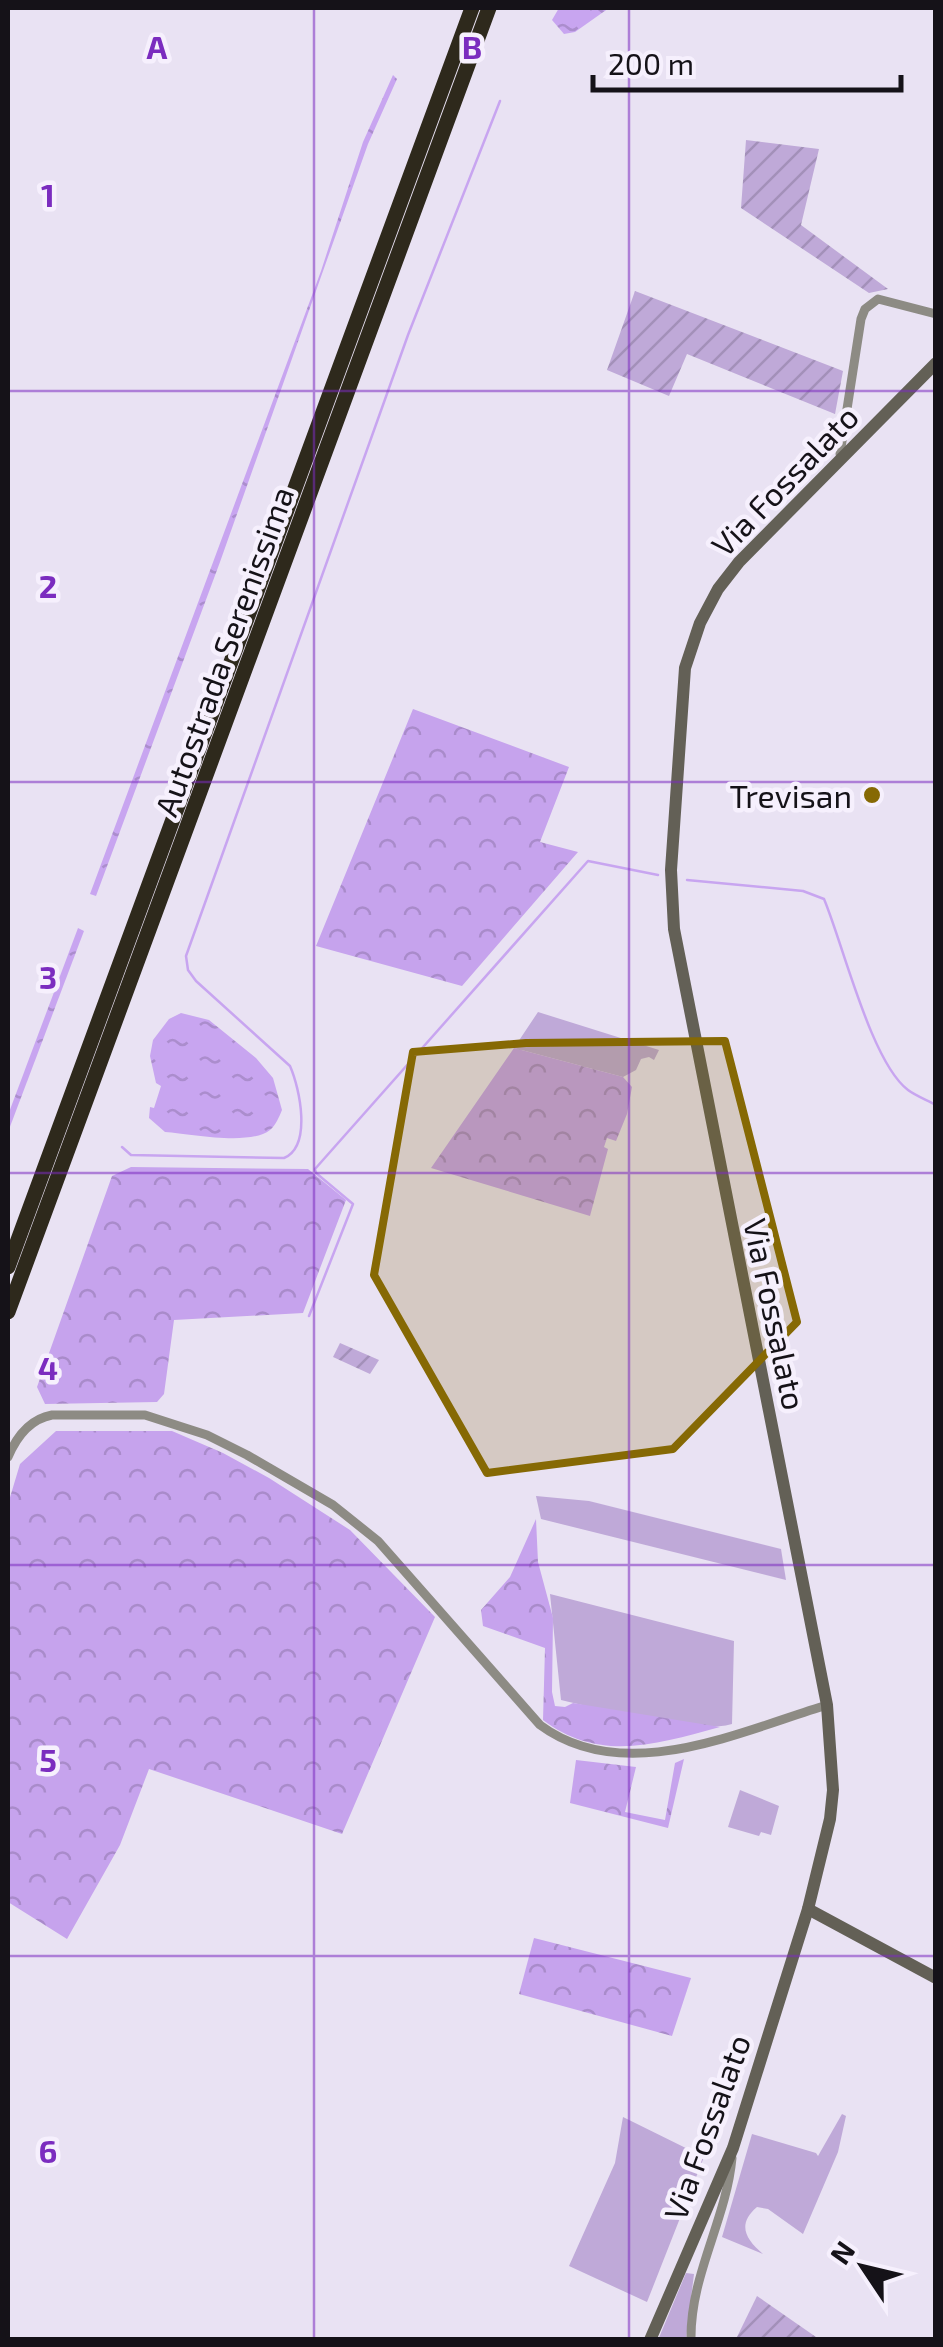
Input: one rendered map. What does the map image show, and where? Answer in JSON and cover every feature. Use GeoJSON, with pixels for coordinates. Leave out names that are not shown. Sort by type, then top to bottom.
{"type":"FeatureCollection","features":[{"type":"Feature","properties":{"kind":"highway","name":"Autostrada Serenissima"},"geometry":{"type":"LineString","coordinates":[[8,1268],[472,8]]}},
{"type":"Feature","properties":{"kind":"highway","name":"Autostrada Serenissima"},"geometry":{"type":"LineString","coordinates":[[8,1312],[489,8]]}},
{"type":"Feature","properties":{"kind":"street"},"geometry":{"type":"LineString","coordinates":[[843,458],[840,454],[844,422],[858,329],[865,309],[878,299],[936,314]]}},
{"type":"Feature","properties":{"kind":"street","name":"Via Fossalato"},"geometry":{"type":"LineString","coordinates":[[650,2340],[734,2148],[808,1909],[830,1819],[832,1758],[826,1705],[674,929],[671,870],[686,668],[700,624],[738,562],[936,364]]}},
{"type":"Feature","properties":{"kind":"street"},"geometry":{"type":"LineString","coordinates":[[8,1457],[16,1438],[41,1417],[144,1415],[206,1434],[309,1490],[361,1524],[540,1725],[578,1748],[610,1754],[668,1751],[826,1705]]}},
{"type":"Feature","properties":{"kind":"street"},"geometry":{"type":"LineString","coordinates":[[808,1909],[936,1978]]}},
{"type":"Feature","properties":{"kind":"street"},"geometry":{"type":"LineString","coordinates":[[691,2340],[691,2309],[726,2195],[734,2148]]}},
{"type":"Feature","properties":{"kind":"highlighted area"},"geometry":{"type":"Polygon","coordinates":[[[725,1041],[797,1322],[673,1449],[487,1473],[374,1275],[413,1052],[526,1043],[725,1041]]]}},
{"type":"Feature","properties":{"kind":"shaded area"},"geometry":{"type":"Polygon","coordinates":[[[746,140],[819,149],[801,225],[888,289],[869,293],[741,208],[746,140]]]}},
{"type":"Feature","properties":{"kind":"shaded area"},"geometry":{"type":"Polygon","coordinates":[[[635,291],[843,371],[835,414],[687,354],[669,396],[607,370],[635,291]]]}},
{"type":"Feature","properties":{"kind":"shaded area"},"geometry":{"type":"Polygon","coordinates":[[[538,1012],[659,1050],[654,1060],[641,1059],[636,1070],[623,1077],[514,1048],[538,1012]]]}},
{"type":"Feature","properties":{"kind":"shaded area"},"geometry":{"type":"Polygon","coordinates":[[[340,1343],[379,1360],[370,1374],[333,1357],[340,1343]]]}},
{"type":"Feature","properties":{"kind":"shaded area"},"geometry":{"type":"Polygon","coordinates":[[[536,1496],[589,1501],[781,1549],[786,1580],[541,1519],[536,1496]]]}},
{"type":"Feature","properties":{"kind":"shaded area"},"geometry":{"type":"Polygon","coordinates":[[[550,1594],[734,1641],[732,1724],[670,1724],[561,1700],[550,1594]]]}},
{"type":"Feature","properties":{"kind":"shaded area"},"geometry":{"type":"Polygon","coordinates":[[[740,1790],[779,1806],[771,1835],[761,1832],[759,1836],[728,1827],[740,1790]]]}},
{"type":"Feature","properties":{"kind":"shaded area"},"geometry":{"type":"Polygon","coordinates":[[[842,2114],[846,2116],[838,2152],[803,2234],[768,2209],[757,2207],[745,2225],[752,2243],[763,2254],[722,2237],[752,2134],[818,2156],[842,2114]]]}},
{"type":"Feature","properties":{"kind":"shaded area"},"geometry":{"type":"Polygon","coordinates":[[[623,2117],[704,2157],[647,2302],[569,2266],[615,2163],[623,2117]]]}},
{"type":"Feature","properties":{"kind":"shaded area"},"geometry":{"type":"Polygon","coordinates":[[[686,2273],[694,2274],[686,2339],[658,2340],[686,2273]]]}},
{"type":"Feature","properties":{"kind":"shaded area"},"geometry":{"type":"Polygon","coordinates":[[[757,2296],[816,2337],[736,2339],[757,2296]]]}},
{"type":"Feature","properties":{"kind":"green space"},"geometry":{"type":"Polygon","coordinates":[[[413,709],[569,767],[540,842],[578,852],[462,986],[316,946],[413,709]]]}},
{"type":"Feature","properties":{"kind":"green space"},"geometry":{"type":"Polygon","coordinates":[[[514,1048],[623,1077],[632,1087],[616,1141],[607,1138],[604,1147],[608,1149],[590,1216],[431,1168],[514,1048]]]}},
{"type":"Feature","properties":{"kind":"green space"},"geometry":{"type":"Polygon","coordinates":[[[131,1167],[308,1169],[346,1200],[303,1313],[174,1320],[164,1394],[157,1402],[45,1404],[37,1387],[112,1176],[131,1167]]]}},
{"type":"Feature","properties":{"kind":"green space"},"geometry":{"type":"Polygon","coordinates":[[[56,1431],[172,1431],[223,1453],[350,1530],[435,1617],[342,1834],[149,1769],[120,1845],[67,1939],[8,1902],[8,1504],[20,1464],[56,1431]]]}},
{"type":"Feature","properties":{"kind":"green space"},"geometry":{"type":"Polygon","coordinates":[[[536,1519],[538,1562],[553,1618],[555,1706],[573,1703],[720,1727],[651,1744],[607,1746],[586,1742],[543,1720],[545,1648],[483,1626],[481,1610],[510,1577],[536,1519]]]}},
{"type":"Feature","properties":{"kind":"green space"},"geometry":{"type":"Polygon","coordinates":[[[684,1759],[668,1828],[570,1803],[576,1760],[636,1767],[625,1812],[665,1820],[675,1763],[684,1759]]]}},
{"type":"Feature","properties":{"kind":"green space"},"geometry":{"type":"Polygon","coordinates":[[[534,1938],[691,1978],[672,2036],[519,1994],[534,1938]]]}},
{"type":"Feature","properties":{"kind":"water"},"geometry":{"type":"Polygon","coordinates":[[[559,8],[609,8],[575,32],[564,34],[552,20],[559,8]]]}},
{"type":"Feature","properties":{"kind":"water"},"geometry":{"type":"Polygon","coordinates":[[[393,75],[397,79],[368,144],[220,562],[96,896],[90,894],[321,271],[363,142],[393,75]]]}},
{"type":"Feature","properties":{"kind":"water"},"geometry":{"type":"Polygon","coordinates":[[[78,928],[84,931],[8,1132],[8,1115],[78,928]]]}},
{"type":"Feature","properties":{"kind":"water"},"geometry":{"type":"Polygon","coordinates":[[[181,1013],[209,1020],[256,1058],[273,1078],[282,1110],[270,1130],[249,1137],[204,1136],[165,1132],[149,1118],[161,1086],[156,1083],[150,1056],[153,1040],[169,1019],[181,1013]]]}},
{"type":"Feature","properties":{"kind":"waterway"},"geometry":{"type":"LineString","coordinates":[[122,1147],[131,1155],[284,1158],[298,1142],[300,1102],[290,1066],[196,981],[188,970],[186,956],[408,335],[500,101]]}},
{"type":"Feature","properties":{"kind":"waterway"},"geometry":{"type":"LineString","coordinates":[[309,1316],[353,1204],[315,1169],[588,861],[658,875]]}},
{"type":"Feature","properties":{"kind":"waterway"},"geometry":{"type":"LineString","coordinates":[[687,880],[803,891],[824,899],[882,1055],[908,1090],[936,1105]]}},
{"type":"Feature","properties":{"kind":"place","name":"Trevisan"},"geometry":{"type":"Point","coordinates":[872,795]}}]}
